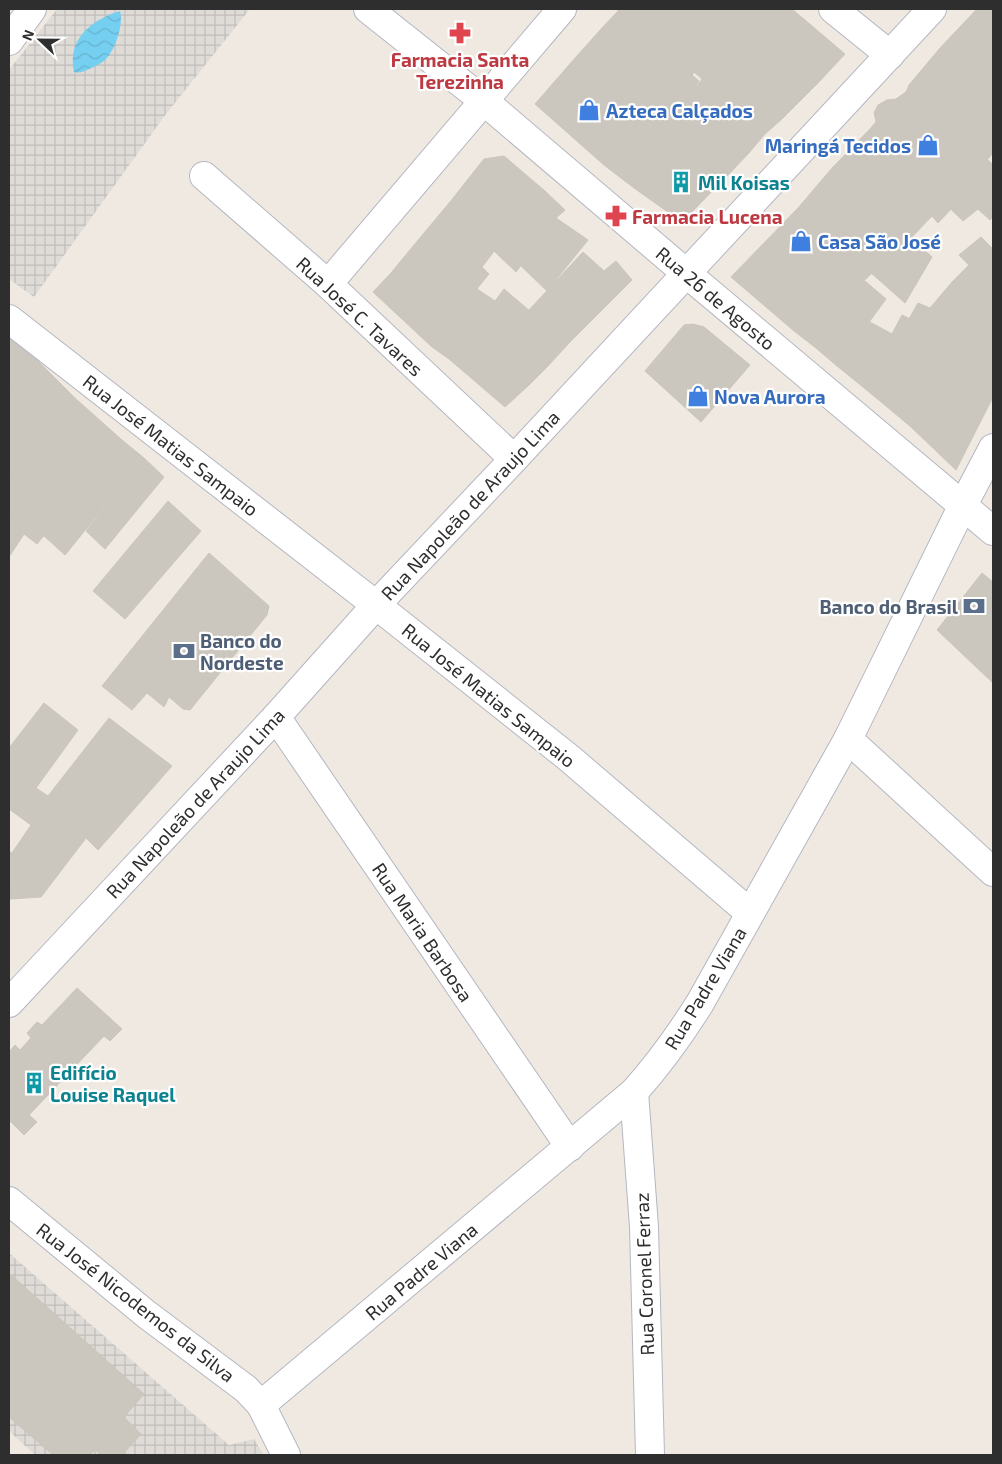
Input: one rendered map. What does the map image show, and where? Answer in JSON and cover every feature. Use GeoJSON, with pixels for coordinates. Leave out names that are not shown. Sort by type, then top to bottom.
{"type":"FeatureCollection","features":[{"type":"Feature","properties":{"kind":"street"},"geometry":{"type":"LineString","coordinates":[[9,40],[32,9]]}},
{"type":"Feature","properties":{"kind":"street","name":"Rua 26 de Agosto"},"geometry":{"type":"LineString","coordinates":[[368,9],[484,101],[993,531]]}},
{"type":"Feature","properties":{"kind":"street"},"geometry":{"type":"LineString","coordinates":[[328,284],[562,9]]}},
{"type":"Feature","properties":{"kind":"street"},"geometry":{"type":"LineString","coordinates":[[832,9],[890,55]]}},
{"type":"Feature","properties":{"kind":"street","name":"Rua Napoleão de Araujo Lima"},"geometry":{"type":"LineString","coordinates":[[12,993],[276,717],[376,605],[932,9]]}},
{"type":"Feature","properties":{"kind":"street","name":"Rua José C. Tavares"},"geometry":{"type":"LineString","coordinates":[[204,176],[328,284],[514,459]]}},
{"type":"Feature","properties":{"kind":"street","name":"Rua José Matias Sampaio"},"geometry":{"type":"LineString","coordinates":[[9,319],[569,758],[750,913]]}},
{"type":"Feature","properties":{"kind":"street","name":"Rua Padre Viana"},"geometry":{"type":"LineString","coordinates":[[261,1405],[634,1092],[681,1034],[848,739],[993,448]]}},
{"type":"Feature","properties":{"kind":"street","name":"Rua Maria Barbosa"},"geometry":{"type":"LineString","coordinates":[[276,717],[570,1147]]}},
{"type":"Feature","properties":{"kind":"street"},"geometry":{"type":"LineString","coordinates":[[848,739],[993,872]]}},
{"type":"Feature","properties":{"kind":"street","name":"Rua Coronel Ferraz"},"geometry":{"type":"LineString","coordinates":[[634,1092],[644,1227],[650,1455]]}},
{"type":"Feature","properties":{"kind":"street","name":"Rua José Nicodemos da Silva"},"geometry":{"type":"LineString","coordinates":[[9,1201],[146,1314],[246,1389],[261,1405],[286,1455]]}},
{"type":"Feature","properties":{"kind":"shaded area"},"geometry":{"type":"Polygon","coordinates":[[[57,9],[250,9],[166,114],[34,297],[9,279],[9,70],[57,9]]]}},
{"type":"Feature","properties":{"kind":"shaded area"},"geometry":{"type":"Polygon","coordinates":[[[9,1253],[229,1445],[254,1439],[264,1455],[35,1455],[9,1431],[9,1253]]]}},
{"type":"Feature","properties":{"kind":"water"},"geometry":{"type":"Polygon","coordinates":[[[120,11],[120,30],[109,55],[93,67],[82,72],[74,72],[74,50],[84,32],[100,20],[120,11]]]}},
{"type":"Feature","properties":{"kind":"building"},"geometry":{"type":"Polygon","coordinates":[[[619,9],[665,9],[714,51],[692,75],[618,11],[619,9]]]}},
{"type":"Feature","properties":{"kind":"building"},"geometry":{"type":"Polygon","coordinates":[[[665,9],[710,9],[692,32],[665,9]]]}},
{"type":"Feature","properties":{"kind":"building"},"geometry":{"type":"Polygon","coordinates":[[[710,9],[748,9],[714,51],[692,32],[710,9]]]}},
{"type":"Feature","properties":{"kind":"building"},"geometry":{"type":"Polygon","coordinates":[[[748,9],[771,9],[742,44],[729,32],[748,9]]]}},
{"type":"Feature","properties":{"kind":"building"},"geometry":{"type":"Polygon","coordinates":[[[771,9],[788,9],[765,37],[756,29],[771,9]]]}},
{"type":"Feature","properties":{"kind":"building"},"geometry":{"type":"Polygon","coordinates":[[[788,9],[792,9],[845,54],[817,84],[765,37],[788,9]]]}},
{"type":"Feature","properties":{"kind":"building"},"geometry":{"type":"Polygon","coordinates":[[[977,9],[993,9],[993,94],[940,48],[977,9]]]}},
{"type":"Feature","properties":{"kind":"building"},"geometry":{"type":"Polygon","coordinates":[[[618,11],[699,81],[685,102],[602,28],[618,11]]]}},
{"type":"Feature","properties":{"kind":"building"},"geometry":{"type":"Polygon","coordinates":[[[602,28],[677,94],[653,125],[576,57],[602,28]]]}},
{"type":"Feature","properties":{"kind":"building"},"geometry":{"type":"Polygon","coordinates":[[[756,29],[817,84],[802,99],[742,44],[756,29]]]}},
{"type":"Feature","properties":{"kind":"building"},"geometry":{"type":"Polygon","coordinates":[[[729,32],[802,99],[783,118],[710,55],[729,32]]]}},
{"type":"Feature","properties":{"kind":"building"},"geometry":{"type":"Polygon","coordinates":[[[940,48],[993,94],[993,153],[987,160],[909,85],[940,48]]]}},
{"type":"Feature","properties":{"kind":"building"},"geometry":{"type":"Polygon","coordinates":[[[710,55],[783,118],[765,134],[694,72],[710,55]]]}},
{"type":"Feature","properties":{"kind":"building","name":"Azteca Calçados"},"geometry":{"type":"Polygon","coordinates":[[[576,57],[643,116],[604,165],[535,104],[576,57]]]}},
{"type":"Feature","properties":{"kind":"building"},"geometry":{"type":"Polygon","coordinates":[[[702,79],[765,134],[748,154],[685,102],[702,79]]]}},
{"type":"Feature","properties":{"kind":"building","name":"Maringá Tecidos"},"geometry":{"type":"Polygon","coordinates":[[[909,85],[993,165],[993,217],[990,220],[978,209],[963,221],[869,130],[876,122],[874,113],[878,105],[887,100],[896,99],[906,92],[909,85]]]}},
{"type":"Feature","properties":{"kind":"building"},"geometry":{"type":"Polygon","coordinates":[[[677,94],[748,154],[728,175],[660,116],[677,94]]]}},
{"type":"Feature","properties":{"kind":"building"},"geometry":{"type":"Polygon","coordinates":[[[643,116],[653,125],[660,116],[681,134],[634,188],[604,165],[643,116]]]}},
{"type":"Feature","properties":{"kind":"building"},"geometry":{"type":"Polygon","coordinates":[[[869,130],[951,209],[938,223],[932,216],[911,238],[833,167],[869,130]]]}},
{"type":"Feature","properties":{"kind":"building","name":"Mil Koisas"},"geometry":{"type":"Polygon","coordinates":[[[681,134],[728,175],[682,222],[634,188],[681,134]]]}},
{"type":"Feature","properties":{"kind":"building"},"geometry":{"type":"Polygon","coordinates":[[[504,156],[545,191],[502,241],[450,202],[484,159],[504,156]]]}},
{"type":"Feature","properties":{"kind":"building"},"geometry":{"type":"Polygon","coordinates":[[[833,167],[932,257],[905,303],[798,208],[833,167]]]}},
{"type":"Feature","properties":{"kind":"building"},"geometry":{"type":"Polygon","coordinates":[[[545,191],[565,210],[556,218],[516,272],[494,251],[545,191]]]}},
{"type":"Feature","properties":{"kind":"building"},"geometry":{"type":"Polygon","coordinates":[[[450,202],[502,241],[482,267],[489,274],[466,302],[409,251],[450,202]]]}},
{"type":"Feature","properties":{"kind":"building","name":"Casa São José"},"geometry":{"type":"Polygon","coordinates":[[[798,208],[872,273],[847,297],[829,287],[794,331],[731,277],[798,208]]]}},
{"type":"Feature","properties":{"kind":"building"},"geometry":{"type":"Polygon","coordinates":[[[556,218],[588,240],[547,291],[521,266],[556,218]]]}},
{"type":"Feature","properties":{"kind":"building"},"geometry":{"type":"Polygon","coordinates":[[[981,237],[993,249],[993,290],[959,255],[981,237]]]}},
{"type":"Feature","properties":{"kind":"building"},"geometry":{"type":"Polygon","coordinates":[[[409,251],[466,302],[449,324],[391,273],[409,251]]]}},
{"type":"Feature","properties":{"kind":"building"},"geometry":{"type":"Polygon","coordinates":[[[583,252],[604,271],[551,329],[529,310],[583,252]]]}},
{"type":"Feature","properties":{"kind":"building"},"geometry":{"type":"Polygon","coordinates":[[[616,261],[632,280],[571,341],[551,329],[604,271],[616,261]]]}},
{"type":"Feature","properties":{"kind":"building"},"geometry":{"type":"Polygon","coordinates":[[[969,265],[993,290],[993,323],[953,281],[969,265]]]}},
{"type":"Feature","properties":{"kind":"building"},"geometry":{"type":"Polygon","coordinates":[[[391,273],[449,324],[432,347],[373,292],[391,273]]]}},
{"type":"Feature","properties":{"kind":"building"},"geometry":{"type":"Polygon","coordinates":[[[865,281],[886,299],[837,366],[816,348],[847,297],[865,281]]]}},
{"type":"Feature","properties":{"kind":"building"},"geometry":{"type":"Polygon","coordinates":[[[953,281],[993,323],[993,361],[909,319],[918,303],[930,308],[953,281]]]}},
{"type":"Feature","properties":{"kind":"building"},"geometry":{"type":"Polygon","coordinates":[[[829,287],[847,297],[816,348],[794,331],[829,287]]]}},
{"type":"Feature","properties":{"kind":"building"},"geometry":{"type":"Polygon","coordinates":[[[477,289],[495,301],[449,359],[432,347],[477,289]]]}},
{"type":"Feature","properties":{"kind":"building"},"geometry":{"type":"Polygon","coordinates":[[[504,289],[551,329],[571,341],[547,367],[484,316],[504,289]]]}},
{"type":"Feature","properties":{"kind":"building"},"geometry":{"type":"Polygon","coordinates":[[[902,315],[993,361],[993,389],[915,352],[892,334],[902,315]]]}},
{"type":"Feature","properties":{"kind":"building"},"geometry":{"type":"Polygon","coordinates":[[[484,316],[547,367],[529,385],[469,334],[484,316]]]}},
{"type":"Feature","properties":{"kind":"building"},"geometry":{"type":"Polygon","coordinates":[[[870,322],[892,334],[863,387],[837,366],[870,322]]]}},
{"type":"Feature","properties":{"kind":"building","name":"Nova Aurora"},"geometry":{"type":"Polygon","coordinates":[[[693,324],[704,327],[750,365],[701,422],[645,371],[684,325],[693,324]]]}},
{"type":"Feature","properties":{"kind":"building"},"geometry":{"type":"Polygon","coordinates":[[[469,334],[529,385],[505,407],[449,359],[469,334]]]}},
{"type":"Feature","properties":{"kind":"building"},"geometry":{"type":"Polygon","coordinates":[[[892,334],[915,352],[886,406],[863,387],[892,334]]]}},
{"type":"Feature","properties":{"kind":"building"},"geometry":{"type":"Polygon","coordinates":[[[9,337],[36,359],[9,394],[9,337]]]}},
{"type":"Feature","properties":{"kind":"building"},"geometry":{"type":"Polygon","coordinates":[[[915,352],[943,365],[911,427],[886,406],[915,352]]]}},
{"type":"Feature","properties":{"kind":"building"},"geometry":{"type":"Polygon","coordinates":[[[36,359],[76,399],[9,481],[9,394],[36,359]]]}},
{"type":"Feature","properties":{"kind":"building"},"geometry":{"type":"Polygon","coordinates":[[[943,365],[993,389],[993,397],[956,470],[911,427],[943,365]]]}},
{"type":"Feature","properties":{"kind":"building"},"geometry":{"type":"Polygon","coordinates":[[[76,399],[94,415],[9,516],[9,481],[76,399]]]}},
{"type":"Feature","properties":{"kind":"building"},"geometry":{"type":"Polygon","coordinates":[[[94,415],[122,440],[37,544],[24,534],[9,557],[9,516],[94,415]]]}},
{"type":"Feature","properties":{"kind":"building"},"geometry":{"type":"Polygon","coordinates":[[[122,440],[144,458],[65,555],[43,535],[122,440]]]}},
{"type":"Feature","properties":{"kind":"building"},"geometry":{"type":"Polygon","coordinates":[[[144,458],[164,477],[105,549],[86,531],[144,458]]]}},
{"type":"Feature","properties":{"kind":"building"},"geometry":{"type":"Polygon","coordinates":[[[168,501],[201,531],[125,619],[93,591],[168,501]]]}},
{"type":"Feature","properties":{"kind":"building","name":"Banco do Nordeste"},"geometry":{"type":"Polygon","coordinates":[[[209,553],[269,606],[267,615],[190,710],[183,709],[169,697],[164,707],[147,693],[132,710],[102,686],[209,553]]]}},
{"type":"Feature","properties":{"kind":"building","name":"Banco do Brasil"},"geometry":{"type":"Polygon","coordinates":[[[982,573],[993,582],[993,683],[937,630],[982,573]]]}},
{"type":"Feature","properties":{"kind":"building"},"geometry":{"type":"Polygon","coordinates":[[[44,703],[78,730],[36,788],[48,796],[109,718],[172,766],[98,850],[86,838],[41,897],[10,899],[9,851],[12,853],[31,825],[9,809],[9,748],[44,703]]]}},
{"type":"Feature","properties":{"kind":"building","name":"Edifício Louise Raquel"},"geometry":{"type":"Polygon","coordinates":[[[77,988],[122,1029],[110,1041],[104,1036],[29,1115],[37,1122],[24,1135],[9,1120],[9,1052],[15,1045],[20,1050],[31,1038],[27,1033],[37,1022],[42,1025],[77,988]]]}},
{"type":"Feature","properties":{"kind":"building"},"geometry":{"type":"Polygon","coordinates":[[[9,1273],[144,1394],[124,1417],[141,1434],[122,1455],[101,1455],[95,1450],[90,1455],[53,1455],[9,1417],[9,1273]]]}},
{"type":"Feature","properties":{"kind":"place","name":"Farmacia Santa Terezinha"},"geometry":{"type":"Point","coordinates":[460,33]}},
{"type":"Feature","properties":{"kind":"place","name":"Azteca Calçados"},"geometry":{"type":"Point","coordinates":[589,110]}},
{"type":"Feature","properties":{"kind":"place","name":"Maringá Tecidos"},"geometry":{"type":"Point","coordinates":[928,145]}},
{"type":"Feature","properties":{"kind":"place","name":"Mil Koisas"},"geometry":{"type":"Point","coordinates":[681,182]}},
{"type":"Feature","properties":{"kind":"place","name":"Farmacia Lucena"},"geometry":{"type":"Point","coordinates":[616,216]}},
{"type":"Feature","properties":{"kind":"place","name":"Casa São José"},"geometry":{"type":"Point","coordinates":[801,241]}},
{"type":"Feature","properties":{"kind":"place","name":"Nova Aurora"},"geometry":{"type":"Point","coordinates":[698,396]}},
{"type":"Feature","properties":{"kind":"place","name":"Banco do Brasil"},"geometry":{"type":"Point","coordinates":[974,606]}},
{"type":"Feature","properties":{"kind":"place","name":"Banco do Nordeste"},"geometry":{"type":"Point","coordinates":[184,651]}},
{"type":"Feature","properties":{"kind":"place","name":"Edifício Louise Raquel"},"geometry":{"type":"Point","coordinates":[34,1083]}}]}
